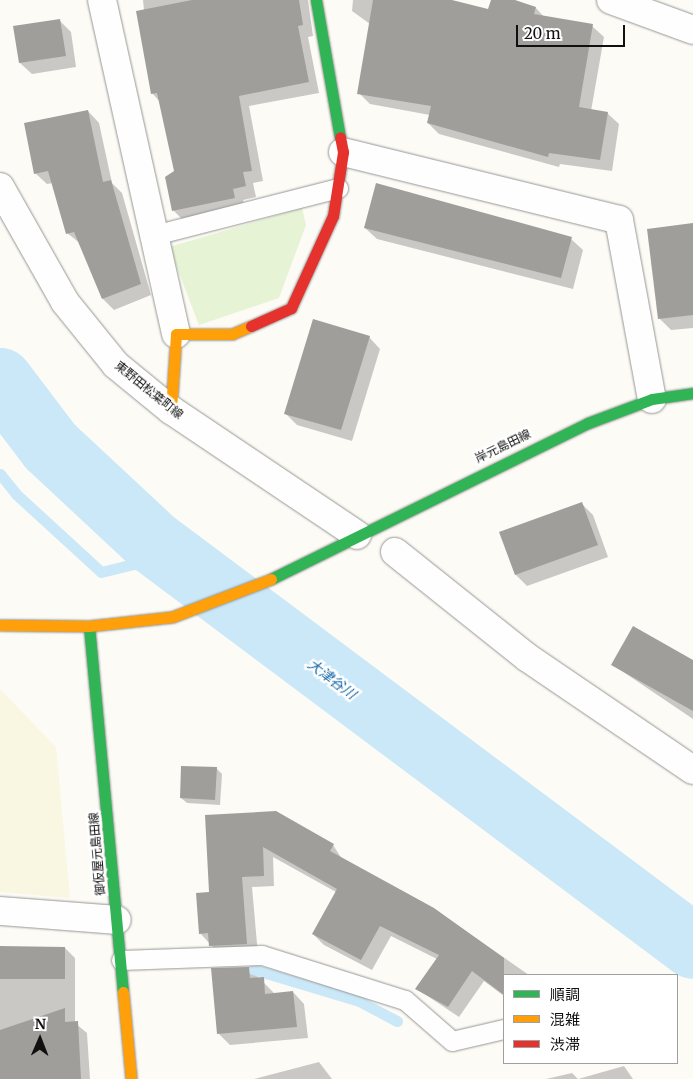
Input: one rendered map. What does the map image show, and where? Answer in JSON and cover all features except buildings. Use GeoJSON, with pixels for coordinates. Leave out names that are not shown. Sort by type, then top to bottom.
{"type":"FeatureCollection","features":[{"type":"Feature","properties":{"kind":"street"},"geometry":{"type":"LineString","coordinates":[[102,0],[176,334],[171,410]]}},
{"type":"Feature","properties":{"kind":"street"},"geometry":{"type":"LineString","coordinates":[[176,334],[232,334],[291,308],[333,216],[343,152],[316,0]]}},
{"type":"Feature","properties":{"kind":"street"},"geometry":{"type":"LineString","coordinates":[[611,0],[693,30]]}},
{"type":"Feature","properties":{"kind":"street"},"geometry":{"type":"LineString","coordinates":[[343,152],[619,220],[652,399]]}},
{"type":"Feature","properties":{"kind":"street","name":"東野田松葉町線"},"geometry":{"type":"LineString","coordinates":[[0,187],[65,302],[116,365],[171,410],[357,535]]}},
{"type":"Feature","properties":{"kind":"street","name":"岸元島田線"},"geometry":{"type":"LineString","coordinates":[[0,625],[88,626],[172,617],[242,593],[529,448],[652,399],[693,393]]}},
{"type":"Feature","properties":{"kind":"street"},"geometry":{"type":"LineString","coordinates":[[395,552],[528,658],[693,770]]}},
{"type":"Feature","properties":{"kind":"street","name":"御仮屋元島田線"},"geometry":{"type":"LineString","coordinates":[[88,626],[131,1079]]}},
{"type":"Feature","properties":{"kind":"street"},"geometry":{"type":"LineString","coordinates":[[0,911],[117,920]]}},
{"type":"Feature","properties":{"kind":"lane"},"geometry":{"type":"LineString","coordinates":[[154,235],[338,188]]}},
{"type":"Feature","properties":{"kind":"lane"},"geometry":{"type":"LineString","coordinates":[[120,960],[262,955],[405,1000],[452,1042],[503,1029]]}},
{"type":"Feature","properties":{"kind":"shaded area"},"geometry":{"type":"Polygon","coordinates":[[[0,689],[56,747],[70,898],[0,892],[0,689]]]}},
{"type":"Feature","properties":{"kind":"green space"},"geometry":{"type":"Polygon","coordinates":[[[302,208],[306,225],[279,298],[199,325],[169,247],[302,208]]]}},
{"type":"Feature","properties":{"kind":"waterway","name":"大津谷川"},"geometry":{"type":"LineString","coordinates":[[0,380],[50,446],[153,542],[693,946]]}},
{"type":"Feature","properties":{"kind":"waterway"},"geometry":{"type":"LineString","coordinates":[[0,474],[16,494],[101,572],[170,555]]}},
{"type":"Feature","properties":{"kind":"waterway"},"geometry":{"type":"LineString","coordinates":[[253,969],[359,1001],[397,1021]]}},
{"type":"Feature","properties":{"kind":"traffic: fast"},"geometry":{"type":"LineString","coordinates":[[316,0],[340,137]]}},
{"type":"Feature","properties":{"kind":"traffic: fast"},"geometry":{"type":"LineString","coordinates":[[271,579],[588,423],[652,399],[693,393]]}},
{"type":"Feature","properties":{"kind":"traffic: fast"},"geometry":{"type":"LineString","coordinates":[[89,626],[123,992]]}},
{"type":"Feature","properties":{"kind":"traffic: slow"},"geometry":{"type":"LineString","coordinates":[[171,410],[176,334],[232,334],[251,326]]}},
{"type":"Feature","properties":{"kind":"traffic: slow"},"geometry":{"type":"LineString","coordinates":[[0,625],[89,626],[172,617],[271,579]]}},
{"type":"Feature","properties":{"kind":"traffic: slow"},"geometry":{"type":"LineString","coordinates":[[123,992],[131,1079]]}},
{"type":"Feature","properties":{"kind":"traffic: jam"},"geometry":{"type":"LineString","coordinates":[[251,326],[291,308],[333,216],[343,152],[340,137]]}}]}
